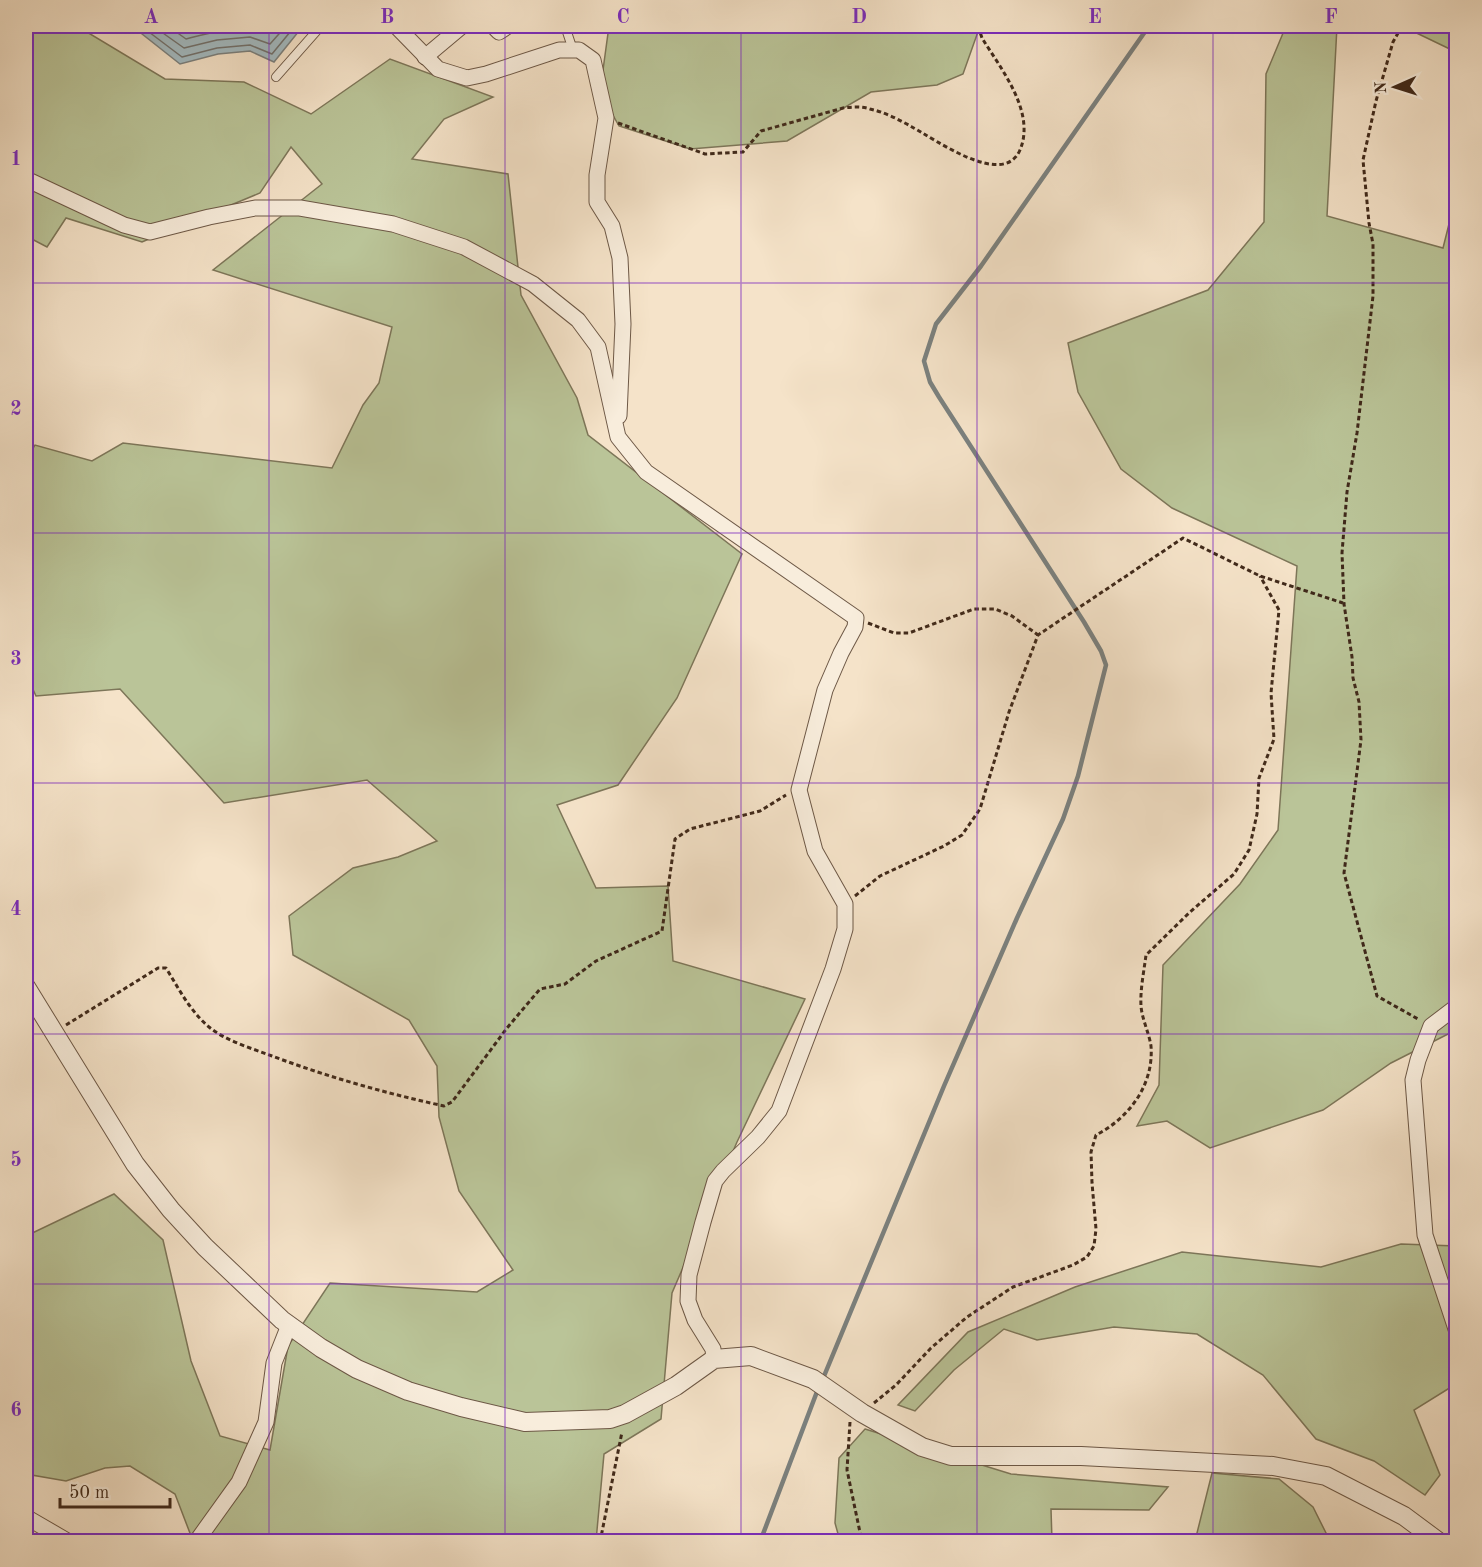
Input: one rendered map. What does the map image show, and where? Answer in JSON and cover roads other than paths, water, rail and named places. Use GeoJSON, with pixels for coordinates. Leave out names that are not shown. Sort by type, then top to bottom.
{"type":"FeatureCollection","features":[{"type":"Feature","properties":{"kind":"street"},"geometry":{"type":"LineString","coordinates":[[396,26],[438,69],[467,78],[560,50],[579,50],[593,60],[606,118],[597,175],[597,202],[612,226],[620,258],[624,324],[618,437]]}},
{"type":"Feature","properties":{"kind":"street"},"geometry":{"type":"LineString","coordinates":[[425,57],[462,26]]}},
{"type":"Feature","properties":{"kind":"street"},"geometry":{"type":"LineString","coordinates":[[493,26],[499,32],[508,26]]}},
{"type":"Feature","properties":{"kind":"street"},"geometry":{"type":"LineString","coordinates":[[26,179],[124,225],[150,232],[255,208],[300,208],[393,224],[464,247],[533,284],[578,320],[598,347],[618,437],[646,472],[856,618],[855,627],[840,653],[825,690],[798,790],[815,851],[845,904],[845,929],[833,969],[779,1111],[758,1137],[715,1181],[689,1275],[688,1301],[695,1320],[713,1349],[714,1359]]}},
{"type":"Feature","properties":{"kind":"street"},"geometry":{"type":"LineString","coordinates":[[26,987],[135,1164],[171,1210],[205,1247],[262,1303],[321,1348],[357,1369],[408,1391],[461,1407],[525,1422],[610,1419],[625,1414],[676,1386],[714,1359],[751,1356],[813,1379],[856,1410],[922,1447],[951,1456],[1081,1456],[1273,1466],[1326,1476],[1404,1516],[1439,1542]]}},
{"type":"Feature","properties":{"kind":"street"},"geometry":{"type":"LineString","coordinates":[[1456,1007],[1431,1026],[1413,1080],[1425,1235],[1456,1329]]}},
{"type":"Feature","properties":{"kind":"street"},"geometry":{"type":"LineString","coordinates":[[196,1542],[239,1482],[266,1422],[273,1364],[289,1325]]}},
{"type":"Feature","properties":{"kind":"street"},"geometry":{"type":"LineString","coordinates":[[26,1517],[69,1542]]}},
{"type":"Feature","properties":{"kind":"street"},"geometry":{"type":"LineString","coordinates":[[40,1542],[44,1526]]}},
{"type":"Feature","properties":{"kind":"lane"},"geometry":{"type":"LineString","coordinates":[[276,77],[321,26]]}},
{"type":"Feature","properties":{"kind":"lane"},"geometry":{"type":"LineString","coordinates":[[565,26],[573,50]]}},
{"type":"Feature","properties":{"kind":"water"},"geometry":{"type":"Polygon","coordinates":[[[132,26],[303,26],[274,62],[250,51],[218,54],[180,64],[132,26]]]}},
{"type":"Feature","properties":{"kind":"waterway"},"geometry":{"type":"LineString","coordinates":[[822,1381],[944,1086],[1063,819],[1078,776],[1106,665],[1101,651],[1084,622],[930,382],[924,361],[936,324],[981,266],[1149,26]]}},
{"type":"Feature","properties":{"kind":"waterway"},"geometry":{"type":"LineString","coordinates":[[760,1542],[818,1389]]}}]}
